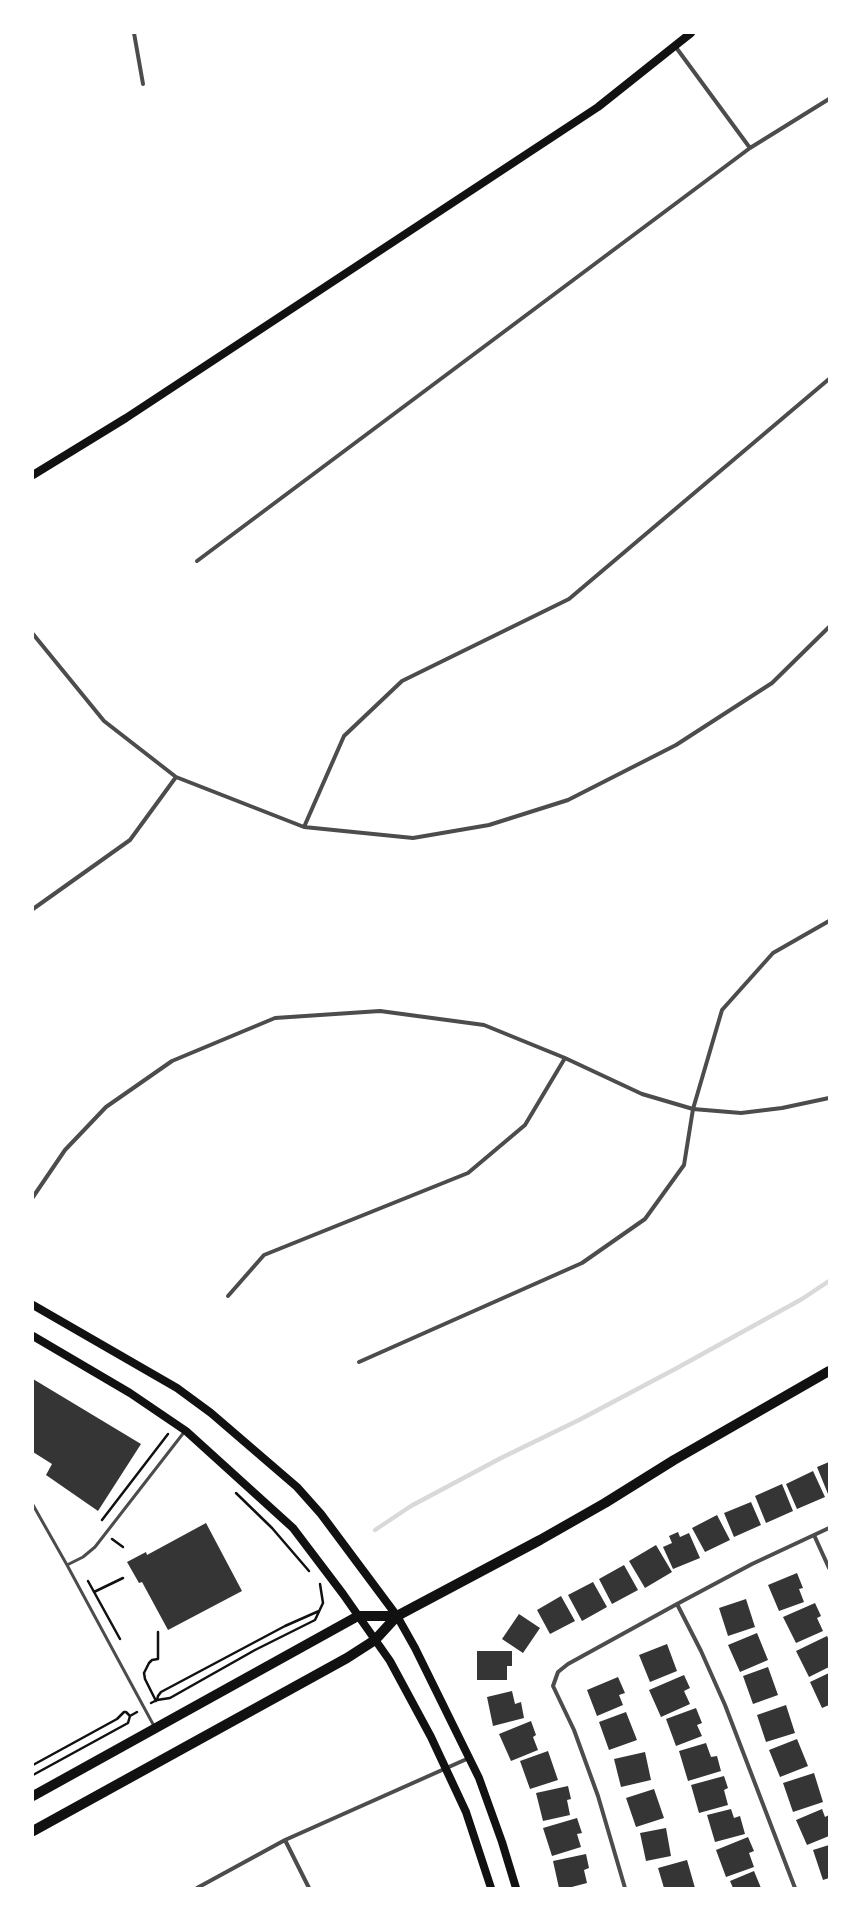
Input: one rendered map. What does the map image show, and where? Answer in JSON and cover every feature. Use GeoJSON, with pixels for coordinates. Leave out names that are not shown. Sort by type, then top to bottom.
{"type":"FeatureCollection","features":[{"type":"Feature","properties":{"kind":"main road"},"geometry":{"type":"LineString","coordinates":[[33,475],[133,414],[598,107],[691,33]]}},
{"type":"Feature","properties":{"kind":"main road"},"geometry":{"type":"LineString","coordinates":[[33,1305],[176,1388],[211,1413],[297,1487],[321,1514],[397,1616],[415,1648],[479,1778],[502,1842],[516,1888]]}},
{"type":"Feature","properties":{"kind":"main road"},"geometry":{"type":"LineString","coordinates":[[33,1336],[130,1393],[186,1431],[293,1528],[390,1661],[446,1768],[466,1812],[491,1888]]}},
{"type":"Feature","properties":{"kind":"main road"},"geometry":{"type":"LineString","coordinates":[[33,1831],[347,1658],[375,1640],[397,1616],[540,1540],[605,1503],[674,1460],[829,1372]]}},
{"type":"Feature","properties":{"kind":"main road"},"geometry":{"type":"LineString","coordinates":[[33,1796],[358,1616],[397,1616]]}},
{"type":"Feature","properties":{"kind":"street"},"geometry":{"type":"LineString","coordinates":[[134,33],[143,84]]}},
{"type":"Feature","properties":{"kind":"street"},"geometry":{"type":"LineString","coordinates":[[675,46],[750,148]]}},
{"type":"Feature","properties":{"kind":"street"},"geometry":{"type":"LineString","coordinates":[[197,561],[750,148],[829,99]]}},
{"type":"Feature","properties":{"kind":"street"},"geometry":{"type":"LineString","coordinates":[[304,827],[344,736],[402,681],[569,600],[829,379]]}},
{"type":"Feature","properties":{"kind":"street"},"geometry":{"type":"LineString","coordinates":[[33,634],[104,721],[176,777],[304,827],[413,838],[489,825],[568,800],[676,745],[772,683],[829,627]]}},
{"type":"Feature","properties":{"kind":"street"},"geometry":{"type":"LineString","coordinates":[[33,909],[130,840],[176,777]]}},
{"type":"Feature","properties":{"kind":"street"},"geometry":{"type":"LineString","coordinates":[[359,1362],[582,1263],[645,1219],[684,1165],[693,1109],[722,1010],[773,953],[829,922]]}},
{"type":"Feature","properties":{"kind":"street"},"geometry":{"type":"LineString","coordinates":[[33,1197],[65,1150],[106,1107],[172,1061],[275,1018],[380,1011],[484,1025],[566,1058],[642,1094],[693,1109],[741,1113],[782,1108],[829,1098]]}},
{"type":"Feature","properties":{"kind":"street"},"geometry":{"type":"LineString","coordinates":[[228,1296],[264,1255],[468,1173],[525,1125],[566,1058]]}},
{"type":"Feature","properties":{"kind":"street"},"geometry":{"type":"LineString","coordinates":[[625,1888],[592,1781],[574,1730],[553,1686],[558,1672],[568,1664],[752,1564],[829,1528]]}},
{"type":"Feature","properties":{"kind":"street"},"geometry":{"type":"LineString","coordinates":[[814,1535],[829,1568]]}},
{"type":"Feature","properties":{"kind":"street"},"geometry":{"type":"LineString","coordinates":[[677,1604],[726,1705],[795,1888]]}},
{"type":"Feature","properties":{"kind":"street"},"geometry":{"type":"LineString","coordinates":[[197,1888],[285,1840],[469,1758]]}},
{"type":"Feature","properties":{"kind":"street"},"geometry":{"type":"LineString","coordinates":[[285,1840],[309,1888]]}},
{"type":"Feature","properties":{"kind":"lane"},"geometry":{"type":"LineString","coordinates":[[67,1565],[83,1557],[95,1547],[186,1431]]}},
{"type":"Feature","properties":{"kind":"lane"},"geometry":{"type":"LineString","coordinates":[[33,1505],[156,1729]]}},
{"type":"Feature","properties":{"kind":"path"},"geometry":{"type":"LineString","coordinates":[[164,1431],[177,1442]]}},
{"type":"Feature","properties":{"kind":"path"},"geometry":{"type":"LineString","coordinates":[[102,1520],[168,1434]]}},
{"type":"Feature","properties":{"kind":"path"},"geometry":{"type":"LineString","coordinates":[[234,1492],[272,1528],[312,1574]]}},
{"type":"Feature","properties":{"kind":"path"},"geometry":{"type":"LineString","coordinates":[[94,1592],[123,1578]]}},
{"type":"Feature","properties":{"kind":"path"},"geometry":{"type":"LineString","coordinates":[[33,1775],[128,1723],[130,1716],[156,1700],[170,1698],[261,1647],[307,1626],[315,1620],[323,1602],[321,1584],[316,1579]]}},
{"type":"Feature","properties":{"kind":"path"},"geometry":{"type":"LineString","coordinates":[[88,1581],[120,1639]]}},
{"type":"Feature","properties":{"kind":"path"},"geometry":{"type":"LineString","coordinates":[[156,1700],[161,1692],[284,1626],[319,1611]]}},
{"type":"Feature","properties":{"kind":"path"},"geometry":{"type":"LineString","coordinates":[[156,1700],[145,1679],[144,1673],[152,1660],[158,1660],[158,1632]]}},
{"type":"Feature","properties":{"kind":"path"},"geometry":{"type":"LineString","coordinates":[[33,1764],[117,1719],[124,1712],[130,1716]]}},
{"type":"Feature","properties":{"kind":"building"},"geometry":{"type":"Polygon","coordinates":[[[33,1379],[141,1444],[98,1511],[46,1475],[52,1464],[33,1452],[33,1379]]]}},
{"type":"Feature","properties":{"kind":"building"},"geometry":{"type":"Polygon","coordinates":[[[829,1462],[829,1493],[828,1494],[817,1467],[829,1462]]]}},
{"type":"Feature","properties":{"kind":"building"},"geometry":{"type":"Polygon","coordinates":[[[813,1471],[825,1497],[797,1509],[786,1484],[813,1471]]]}},
{"type":"Feature","properties":{"kind":"building"},"geometry":{"type":"Polygon","coordinates":[[[782,1484],[793,1511],[766,1523],[755,1496],[782,1484]]]}},
{"type":"Feature","properties":{"kind":"building"},"geometry":{"type":"Polygon","coordinates":[[[751,1502],[761,1525],[734,1537],[724,1513],[751,1502]]]}},
{"type":"Feature","properties":{"kind":"building"},"geometry":{"type":"Polygon","coordinates":[[[717,1515],[730,1540],[705,1552],[692,1528],[717,1515]]]}},
{"type":"Feature","properties":{"kind":"building"},"geometry":{"type":"Polygon","coordinates":[[[206,1523],[242,1591],[168,1630],[142,1582],[139,1583],[127,1562],[146,1552],[147,1555],[206,1523]]]}},
{"type":"Feature","properties":{"kind":"building"},"geometry":{"type":"Polygon","coordinates":[[[678,1532],[680,1537],[689,1533],[700,1558],[673,1569],[663,1547],[672,1543],[669,1536],[678,1532]]]}},
{"type":"Feature","properties":{"kind":"building"},"geometry":{"type":"Polygon","coordinates":[[[656,1545],[672,1572],[645,1588],[629,1561],[656,1545]]]}},
{"type":"Feature","properties":{"kind":"building"},"geometry":{"type":"Polygon","coordinates":[[[624,1565],[638,1590],[612,1604],[599,1579],[624,1565]]]}},
{"type":"Feature","properties":{"kind":"building"},"geometry":{"type":"Polygon","coordinates":[[[797,1573],[803,1588],[799,1589],[804,1602],[779,1611],[768,1585],[797,1573]]]}},
{"type":"Feature","properties":{"kind":"building"},"geometry":{"type":"Polygon","coordinates":[[[593,1582],[607,1607],[582,1621],[568,1595],[593,1582]]]}},
{"type":"Feature","properties":{"kind":"building"},"geometry":{"type":"Polygon","coordinates":[[[561,1596],[575,1621],[550,1634],[537,1610],[561,1596]]]}},
{"type":"Feature","properties":{"kind":"building"},"geometry":{"type":"Polygon","coordinates":[[[746,1599],[755,1627],[728,1636],[719,1608],[746,1599]]]}},
{"type":"Feature","properties":{"kind":"building"},"geometry":{"type":"Polygon","coordinates":[[[815,1603],[821,1616],[817,1618],[823,1631],[796,1643],[783,1617],[815,1603]]]}},
{"type":"Feature","properties":{"kind":"building"},"geometry":{"type":"Polygon","coordinates":[[[519,1614],[540,1628],[523,1653],[502,1639],[519,1614]]]}},
{"type":"Feature","properties":{"kind":"building"},"geometry":{"type":"Polygon","coordinates":[[[757,1633],[768,1660],[740,1672],[728,1645],[757,1633]]]}},
{"type":"Feature","properties":{"kind":"building"},"geometry":{"type":"Polygon","coordinates":[[[827,1636],[829,1640],[829,1667],[809,1677],[796,1651],[827,1636]]]}},
{"type":"Feature","properties":{"kind":"building"},"geometry":{"type":"Polygon","coordinates":[[[667,1644],[677,1671],[650,1682],[639,1655],[667,1644]]]}},
{"type":"Feature","properties":{"kind":"building"},"geometry":{"type":"Polygon","coordinates":[[[477,1651],[512,1651],[512,1666],[507,1666],[507,1680],[477,1680],[477,1651]]]}},
{"type":"Feature","properties":{"kind":"building"},"geometry":{"type":"Polygon","coordinates":[[[768,1667],[778,1695],[753,1704],[743,1676],[768,1667]]]}},
{"type":"Feature","properties":{"kind":"building"},"geometry":{"type":"Polygon","coordinates":[[[829,1673],[829,1705],[822,1708],[810,1682],[829,1673]]]}},
{"type":"Feature","properties":{"kind":"building"},"geometry":{"type":"Polygon","coordinates":[[[684,1675],[690,1688],[684,1691],[690,1704],[661,1717],[649,1690],[684,1675]]]}},
{"type":"Feature","properties":{"kind":"building"},"geometry":{"type":"Polygon","coordinates":[[[618,1677],[625,1693],[619,1695],[623,1705],[597,1716],[587,1690],[618,1677]]]}},
{"type":"Feature","properties":{"kind":"building"},"geometry":{"type":"Polygon","coordinates":[[[512,1691],[515,1704],[521,1702],[524,1718],[493,1726],[487,1697],[512,1691]]]}},
{"type":"Feature","properties":{"kind":"building"},"geometry":{"type":"Polygon","coordinates":[[[786,1705],[795,1733],[766,1742],[757,1715],[786,1705]]]}},
{"type":"Feature","properties":{"kind":"building"},"geometry":{"type":"Polygon","coordinates":[[[696,1708],[702,1723],[697,1725],[702,1736],[676,1746],[666,1719],[696,1708]]]}},
{"type":"Feature","properties":{"kind":"building"},"geometry":{"type":"Polygon","coordinates":[[[626,1712],[637,1740],[609,1750],[599,1722],[626,1712]]]}},
{"type":"Feature","properties":{"kind":"building"},"geometry":{"type":"Polygon","coordinates":[[[531,1721],[536,1735],[533,1737],[538,1750],[511,1761],[499,1734],[531,1721]]]}},
{"type":"Feature","properties":{"kind":"building"},"geometry":{"type":"Polygon","coordinates":[[[797,1739],[808,1766],[780,1777],[769,1750],[797,1739]]]}},
{"type":"Feature","properties":{"kind":"building"},"geometry":{"type":"Polygon","coordinates":[[[706,1743],[711,1757],[717,1756],[721,1771],[688,1781],[679,1751],[706,1743]]]}},
{"type":"Feature","properties":{"kind":"building"},"geometry":{"type":"Polygon","coordinates":[[[548,1751],[558,1780],[530,1789],[520,1761],[548,1751]]]}},
{"type":"Feature","properties":{"kind":"building"},"geometry":{"type":"Polygon","coordinates":[[[645,1752],[651,1780],[621,1787],[614,1759],[645,1752]]]}},
{"type":"Feature","properties":{"kind":"building"},"geometry":{"type":"Polygon","coordinates":[[[814,1773],[823,1802],[793,1812],[783,1783],[814,1773]]]}},
{"type":"Feature","properties":{"kind":"building"},"geometry":{"type":"Polygon","coordinates":[[[724,1776],[728,1788],[724,1790],[728,1805],[699,1813],[691,1785],[724,1776]]]}},
{"type":"Feature","properties":{"kind":"building"},"geometry":{"type":"Polygon","coordinates":[[[568,1786],[571,1799],[567,1800],[570,1815],[543,1821],[536,1793],[568,1786]]]}},
{"type":"Feature","properties":{"kind":"building"},"geometry":{"type":"Polygon","coordinates":[[[654,1789],[664,1818],[636,1827],[626,1798],[654,1789]]]}},
{"type":"Feature","properties":{"kind":"building"},"geometry":{"type":"Polygon","coordinates":[[[731,1809],[734,1818],[740,1816],[745,1834],[715,1842],[707,1815],[731,1809]]]}},
{"type":"Feature","properties":{"kind":"building"},"geometry":{"type":"Polygon","coordinates":[[[822,1809],[825,1817],[829,1815],[829,1836],[807,1845],[796,1820],[822,1809]]]}},
{"type":"Feature","properties":{"kind":"building"},"geometry":{"type":"Polygon","coordinates":[[[577,1818],[582,1833],[577,1834],[581,1847],[552,1856],[543,1828],[577,1818]]]}},
{"type":"Feature","properties":{"kind":"building"},"geometry":{"type":"Polygon","coordinates":[[[666,1828],[671,1856],[646,1861],[640,1833],[666,1828]]]}},
{"type":"Feature","properties":{"kind":"building"},"geometry":{"type":"Polygon","coordinates":[[[748,1837],[754,1851],[749,1853],[754,1867],[726,1877],[716,1850],[748,1837]]]}},
{"type":"Feature","properties":{"kind":"building"},"geometry":{"type":"Polygon","coordinates":[[[829,1845],[829,1878],[823,1880],[813,1850],[829,1845]]]}},
{"type":"Feature","properties":{"kind":"building"},"geometry":{"type":"Polygon","coordinates":[[[586,1854],[589,1868],[584,1870],[587,1883],[568,1888],[559,1888],[553,1861],[586,1854]]]}},
{"type":"Feature","properties":{"kind":"building"},"geometry":{"type":"Polygon","coordinates":[[[687,1860],[695,1888],[664,1888],[658,1868],[687,1860]]]}},
{"type":"Feature","properties":{"kind":"building"},"geometry":{"type":"Polygon","coordinates":[[[754,1871],[761,1888],[733,1888],[730,1881],[754,1871]]]}},
{"type":"Feature","properties":{"kind":"waterway"},"geometry":{"type":"LineString","coordinates":[[375,1530],[411,1506],[677,1368],[802,1299],[829,1281]]}}]}
